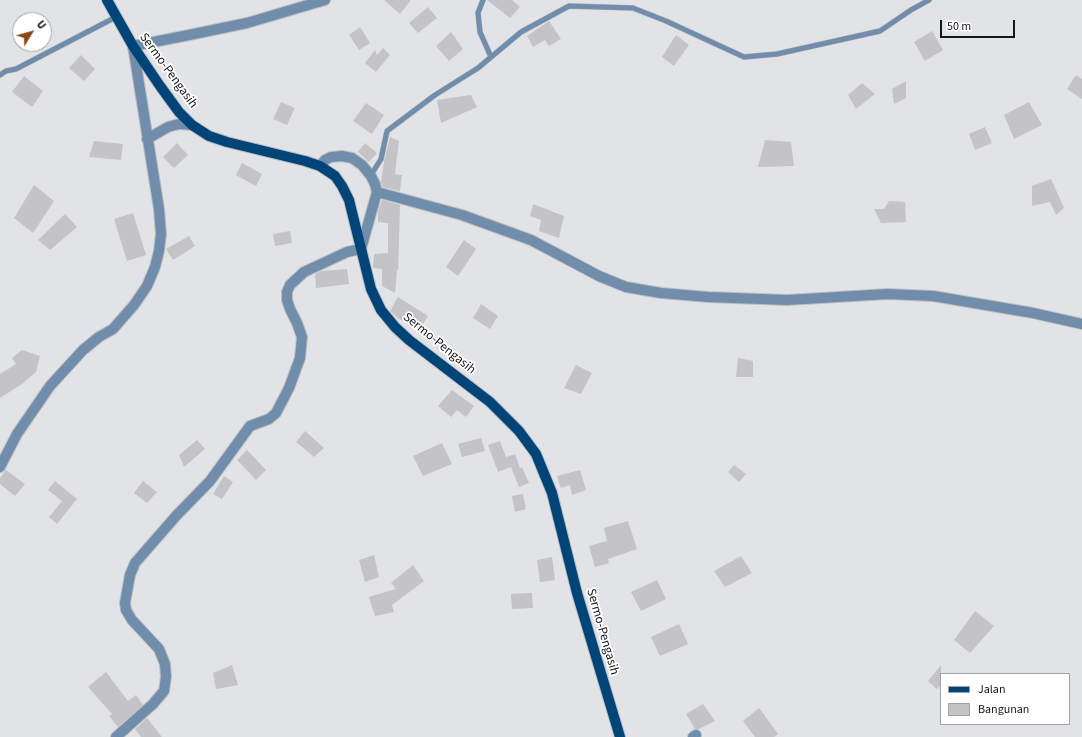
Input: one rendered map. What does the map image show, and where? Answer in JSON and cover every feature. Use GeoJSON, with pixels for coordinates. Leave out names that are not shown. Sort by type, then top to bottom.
{"type":"FeatureCollection","features":[{"type":"Feature","properties":{"kind":"main road","name":"Sermo-Pengasih"},"geometry":{"type":"LineString","coordinates":[[107,0],[133,46],[160,86],[192,125],[209,136],[227,142],[305,161],[320,166],[335,176],[342,186],[348,200],[371,289],[381,310],[395,328],[490,402],[519,431],[536,454],[552,493],[577,593],[620,737]]}},
{"type":"Feature","properties":{"kind":"street"},"geometry":{"type":"LineString","coordinates":[[0,467],[17,434],[50,386],[83,350],[99,337],[113,329],[134,305],[147,286],[159,251],[161,234],[155,178],[147,139],[133,46],[247,23],[325,0]]}},
{"type":"Feature","properties":{"kind":"street"},"geometry":{"type":"LineString","coordinates":[[147,139],[168,127],[178,124],[192,125]]}},
{"type":"Feature","properties":{"kind":"street"},"geometry":{"type":"LineString","coordinates":[[116,737],[153,704],[164,691],[166,677],[165,664],[159,649],[132,620],[126,610],[125,603],[127,589],[130,575],[135,563],[176,516],[210,481],[250,426],[269,419],[276,413],[289,388],[300,358],[302,337],[287,300],[287,292],[290,285],[304,272],[347,252],[361,249],[377,192],[375,184],[371,176],[362,165],[352,158],[342,156],[331,157],[325,160],[320,166]]}},
{"type":"Feature","properties":{"kind":"street"},"geometry":{"type":"LineString","coordinates":[[377,192],[462,215],[531,240],[600,276],[626,287],[661,293],[708,297],[788,300],[888,294],[933,296],[1033,313],[1082,324]]}},
{"type":"Feature","properties":{"kind":"lane"},"geometry":{"type":"LineString","coordinates":[[483,0],[478,13],[480,32],[491,57]]}},
{"type":"Feature","properties":{"kind":"lane"},"geometry":{"type":"LineString","coordinates":[[371,176],[380,159],[387,131],[436,95],[478,68],[521,32],[569,6],[633,8],[666,21],[744,57],[777,54],[880,31],[929,0]]}},
{"type":"Feature","properties":{"kind":"lane"},"geometry":{"type":"LineString","coordinates":[[0,75],[6,71],[16,69],[116,17]]}},
{"type":"Feature","properties":{"kind":"building"},"geometry":{"type":"Polygon","coordinates":[[[384,0],[411,0],[400,14],[384,0]]]}},
{"type":"Feature","properties":{"kind":"building"},"geometry":{"type":"Polygon","coordinates":[[[487,0],[512,0],[520,7],[510,18],[487,0]]]}},
{"type":"Feature","properties":{"kind":"building"},"geometry":{"type":"Polygon","coordinates":[[[428,7],[437,18],[418,33],[409,23],[428,7]]]}},
{"type":"Feature","properties":{"kind":"building"},"geometry":{"type":"Polygon","coordinates":[[[549,21],[561,39],[549,46],[545,40],[533,47],[527,36],[549,21]]]}},
{"type":"Feature","properties":{"kind":"building"},"geometry":{"type":"Polygon","coordinates":[[[360,27],[370,43],[359,50],[349,35],[360,27]]]}},
{"type":"Feature","properties":{"kind":"building"},"geometry":{"type":"Polygon","coordinates":[[[932,31],[943,50],[925,61],[914,42],[932,31]]]}},
{"type":"Feature","properties":{"kind":"building"},"geometry":{"type":"Polygon","coordinates":[[[451,32],[463,49],[449,61],[436,46],[451,32]]]}},
{"type":"Feature","properties":{"kind":"building"},"geometry":{"type":"Polygon","coordinates":[[[676,35],[689,45],[674,66],[662,57],[676,35]]]}},
{"type":"Feature","properties":{"kind":"building"},"geometry":{"type":"Polygon","coordinates":[[[383,48],[390,55],[376,72],[365,63],[375,50],[377,55],[383,48]]]}},
{"type":"Feature","properties":{"kind":"building"},"geometry":{"type":"Polygon","coordinates":[[[81,55],[95,69],[84,81],[69,68],[81,55]]]}},
{"type":"Feature","properties":{"kind":"building"},"geometry":{"type":"Polygon","coordinates":[[[1076,75],[1082,79],[1082,99],[1067,89],[1076,75]]]}},
{"type":"Feature","properties":{"kind":"building"},"geometry":{"type":"Polygon","coordinates":[[[24,76],[43,91],[32,107],[12,92],[24,76]]]}},
{"type":"Feature","properties":{"kind":"building"},"geometry":{"type":"Polygon","coordinates":[[[906,81],[906,98],[894,104],[892,89],[906,81]]]}},
{"type":"Feature","properties":{"kind":"building"},"geometry":{"type":"Polygon","coordinates":[[[862,83],[875,94],[856,109],[848,95],[862,83]]]}},
{"type":"Feature","properties":{"kind":"building"},"geometry":{"type":"Polygon","coordinates":[[[471,95],[477,107],[441,123],[437,100],[471,95]]]}},
{"type":"Feature","properties":{"kind":"building"},"geometry":{"type":"Polygon","coordinates":[[[281,102],[295,108],[287,125],[273,119],[281,102]]]}},
{"type":"Feature","properties":{"kind":"building"},"geometry":{"type":"Polygon","coordinates":[[[1029,102],[1042,125],[1014,139],[1004,115],[1029,102]]]}},
{"type":"Feature","properties":{"kind":"building"},"geometry":{"type":"Polygon","coordinates":[[[366,103],[384,115],[372,134],[353,121],[366,103]]]}},
{"type":"Feature","properties":{"kind":"building"},"geometry":{"type":"Polygon","coordinates":[[[985,127],[992,143],[975,150],[969,134],[985,127]]]}},
{"type":"Feature","properties":{"kind":"building"},"geometry":{"type":"Polygon","coordinates":[[[390,137],[399,141],[395,174],[402,175],[400,191],[382,187],[381,182],[390,137]]]}},
{"type":"Feature","properties":{"kind":"building"},"geometry":{"type":"Polygon","coordinates":[[[765,140],[791,142],[794,166],[758,167],[765,140]]]}},
{"type":"Feature","properties":{"kind":"building"},"geometry":{"type":"Polygon","coordinates":[[[94,141],[123,144],[121,160],[89,157],[94,141]]]}},
{"type":"Feature","properties":{"kind":"building"},"geometry":{"type":"Polygon","coordinates":[[[177,143],[188,155],[174,168],[163,157],[177,143]]]}},
{"type":"Feature","properties":{"kind":"building"},"geometry":{"type":"Polygon","coordinates":[[[365,143],[377,153],[369,162],[358,152],[365,143]]]}},
{"type":"Feature","properties":{"kind":"building"},"geometry":{"type":"Polygon","coordinates":[[[242,163],[262,174],[256,186],[236,175],[242,163]]]}},
{"type":"Feature","properties":{"kind":"building"},"geometry":{"type":"Polygon","coordinates":[[[1051,179],[1064,208],[1056,215],[1050,202],[1032,206],[1032,186],[1051,179]]]}},
{"type":"Feature","properties":{"kind":"building"},"geometry":{"type":"Polygon","coordinates":[[[34,185],[54,201],[33,233],[14,218],[34,185]]]}},
{"type":"Feature","properties":{"kind":"building"},"geometry":{"type":"Polygon","coordinates":[[[382,200],[400,205],[398,270],[395,293],[382,286],[382,269],[373,268],[374,254],[388,253],[388,223],[378,222],[378,212],[382,200]]]}},
{"type":"Feature","properties":{"kind":"building"},"geometry":{"type":"Polygon","coordinates":[[[889,201],[905,202],[906,222],[881,223],[874,209],[884,209],[889,201]]]}},
{"type":"Feature","properties":{"kind":"building"},"geometry":{"type":"Polygon","coordinates":[[[533,204],[564,216],[559,238],[539,231],[541,220],[530,216],[533,204]]]}},
{"type":"Feature","properties":{"kind":"building"},"geometry":{"type":"Polygon","coordinates":[[[133,213],[146,255],[127,261],[114,219],[133,213]]]}},
{"type":"Feature","properties":{"kind":"building"},"geometry":{"type":"Polygon","coordinates":[[[65,214],[77,227],[50,250],[38,240],[65,214]]]}},
{"type":"Feature","properties":{"kind":"building"},"geometry":{"type":"Polygon","coordinates":[[[290,231],[292,243],[275,246],[273,234],[290,231]]]}},
{"type":"Feature","properties":{"kind":"building"},"geometry":{"type":"Polygon","coordinates":[[[189,236],[195,246],[173,260],[166,249],[189,236]]]}},
{"type":"Feature","properties":{"kind":"building"},"geometry":{"type":"Polygon","coordinates":[[[464,240],[476,249],[458,276],[446,267],[464,240]]]}},
{"type":"Feature","properties":{"kind":"building"},"geometry":{"type":"Polygon","coordinates":[[[347,269],[349,284],[316,288],[315,274],[321,271],[347,269]]]}},
{"type":"Feature","properties":{"kind":"building"},"geometry":{"type":"Polygon","coordinates":[[[398,297],[428,316],[419,330],[399,319],[390,311],[398,297]]]}},
{"type":"Feature","properties":{"kind":"building"},"geometry":{"type":"Polygon","coordinates":[[[481,304],[498,316],[490,329],[473,318],[481,304]]]}},
{"type":"Feature","properties":{"kind":"building"},"geometry":{"type":"Polygon","coordinates":[[[22,350],[40,356],[36,372],[22,384],[0,398],[0,374],[16,364],[12,358],[22,350]]]}},
{"type":"Feature","properties":{"kind":"building"},"geometry":{"type":"Polygon","coordinates":[[[738,358],[753,361],[753,377],[736,377],[738,358]]]}},
{"type":"Feature","properties":{"kind":"building"},"geometry":{"type":"Polygon","coordinates":[[[576,365],[592,373],[581,394],[564,388],[576,365]]]}},
{"type":"Feature","properties":{"kind":"building"},"geometry":{"type":"Polygon","coordinates":[[[452,390],[474,406],[466,417],[457,410],[451,417],[438,406],[452,390]]]}},
{"type":"Feature","properties":{"kind":"building"},"geometry":{"type":"Polygon","coordinates":[[[305,431],[324,448],[314,457],[296,442],[305,431]]]}},
{"type":"Feature","properties":{"kind":"building"},"geometry":{"type":"Polygon","coordinates":[[[481,438],[485,451],[462,457],[458,444],[481,438]]]}},
{"type":"Feature","properties":{"kind":"building"},"geometry":{"type":"Polygon","coordinates":[[[197,440],[205,449],[184,467],[179,455],[197,440]]]}},
{"type":"Feature","properties":{"kind":"building"},"geometry":{"type":"Polygon","coordinates":[[[500,441],[506,457],[515,454],[520,468],[522,467],[529,483],[519,487],[511,467],[498,472],[488,445],[500,441]]]}},
{"type":"Feature","properties":{"kind":"building"},"geometry":{"type":"Polygon","coordinates":[[[442,443],[452,464],[423,476],[413,456],[442,443]]]}},
{"type":"Feature","properties":{"kind":"building"},"geometry":{"type":"Polygon","coordinates":[[[247,450],[266,470],[256,480],[237,460],[247,450]]]}},
{"type":"Feature","properties":{"kind":"building"},"geometry":{"type":"Polygon","coordinates":[[[734,465],[746,474],[739,482],[728,472],[734,465]]]}},
{"type":"Feature","properties":{"kind":"building"},"geometry":{"type":"Polygon","coordinates":[[[6,470],[25,484],[15,496],[0,484],[0,478],[6,470]]]}},
{"type":"Feature","properties":{"kind":"building"},"geometry":{"type":"Polygon","coordinates":[[[580,470],[586,490],[572,495],[570,485],[561,488],[557,476],[580,470]]]}},
{"type":"Feature","properties":{"kind":"building"},"geometry":{"type":"Polygon","coordinates":[[[224,476],[233,482],[222,499],[213,494],[224,476]]]}},
{"type":"Feature","properties":{"kind":"building"},"geometry":{"type":"Polygon","coordinates":[[[55,481],[77,499],[57,524],[49,517],[62,501],[48,490],[55,481]]]}},
{"type":"Feature","properties":{"kind":"building"},"geometry":{"type":"Polygon","coordinates":[[[143,481],[157,492],[147,503],[134,493],[143,481]]]}},
{"type":"Feature","properties":{"kind":"building"},"geometry":{"type":"Polygon","coordinates":[[[523,494],[526,509],[515,512],[512,496],[523,494]]]}},
{"type":"Feature","properties":{"kind":"building"},"geometry":{"type":"Polygon","coordinates":[[[628,521],[637,549],[608,559],[609,563],[595,567],[589,546],[607,541],[604,528],[628,521]]]}},
{"type":"Feature","properties":{"kind":"building"},"geometry":{"type":"Polygon","coordinates":[[[374,555],[379,577],[365,582],[359,560],[374,555]]]}},
{"type":"Feature","properties":{"kind":"building"},"geometry":{"type":"Polygon","coordinates":[[[741,556],[752,573],[725,587],[714,571],[741,556]]]}},
{"type":"Feature","properties":{"kind":"building"},"geometry":{"type":"Polygon","coordinates":[[[552,557],[555,580],[540,582],[537,560],[552,557]]]}},
{"type":"Feature","properties":{"kind":"building"},"geometry":{"type":"Polygon","coordinates":[[[413,565],[424,581],[392,605],[394,612],[375,616],[369,597],[396,589],[391,583],[413,565]]]}},
{"type":"Feature","properties":{"kind":"building"},"geometry":{"type":"Polygon","coordinates":[[[657,580],[666,599],[641,611],[631,592],[657,580]]]}},
{"type":"Feature","properties":{"kind":"building"},"geometry":{"type":"Polygon","coordinates":[[[532,593],[533,608],[512,609],[511,594],[532,593]]]}},
{"type":"Feature","properties":{"kind":"building"},"geometry":{"type":"Polygon","coordinates":[[[975,611],[994,626],[970,653],[954,640],[975,611]]]}},
{"type":"Feature","properties":{"kind":"building"},"geometry":{"type":"Polygon","coordinates":[[[679,624],[688,644],[660,656],[651,637],[679,624]]]}},
{"type":"Feature","properties":{"kind":"building"},"geometry":{"type":"Polygon","coordinates":[[[232,665],[238,685],[216,689],[213,673],[232,665]]]}},
{"type":"Feature","properties":{"kind":"building"},"geometry":{"type":"Polygon","coordinates":[[[941,665],[940,686],[937,689],[928,681],[941,665]]]}},
{"type":"Feature","properties":{"kind":"building"},"geometry":{"type":"Polygon","coordinates":[[[106,672],[128,701],[136,695],[143,705],[118,727],[109,716],[112,714],[88,687],[106,672]]]}},
{"type":"Feature","properties":{"kind":"building"},"geometry":{"type":"Polygon","coordinates":[[[703,704],[715,721],[699,729],[695,729],[686,714],[703,704]]]}},
{"type":"Feature","properties":{"kind":"building"},"geometry":{"type":"Polygon","coordinates":[[[759,708],[778,734],[774,737],[755,737],[743,721],[759,708]]]}},
{"type":"Feature","properties":{"kind":"building"},"geometry":{"type":"Polygon","coordinates":[[[147,718],[162,737],[141,737],[135,729],[147,718]]]}}]}
